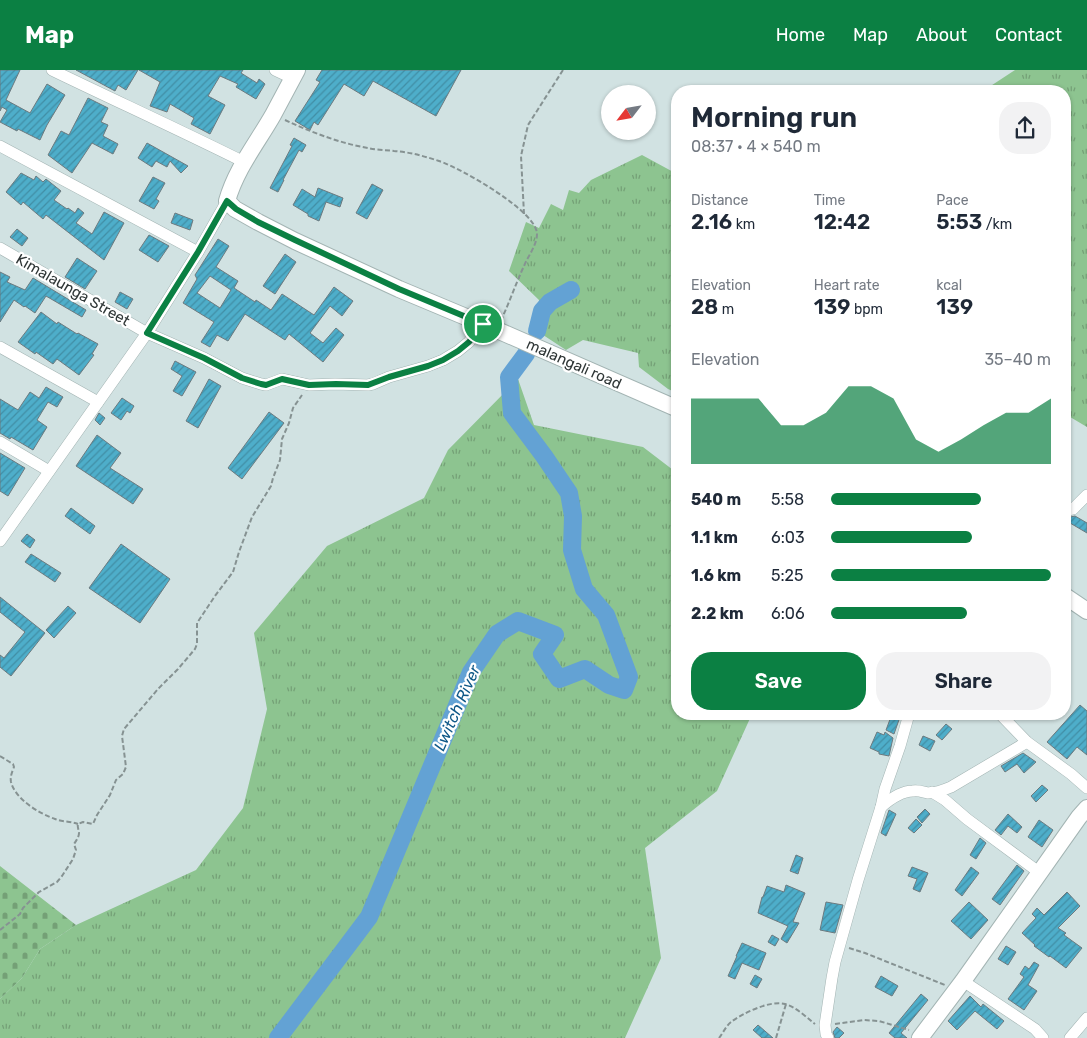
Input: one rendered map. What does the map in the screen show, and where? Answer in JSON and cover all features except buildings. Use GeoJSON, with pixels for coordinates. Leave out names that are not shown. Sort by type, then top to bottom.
{"type":"FeatureCollection","features":[{"type":"Feature","properties":{"kind":"street"},"geometry":{"type":"LineString","coordinates":[[52,70],[244,162]]}},
{"type":"Feature","properties":{"kind":"street"},"geometry":{"type":"LineString","coordinates":[[2,536],[147,333],[198,252],[227,201],[230,190],[244,162],[273,115],[294,74],[275,70]]}},
{"type":"Feature","properties":{"kind":"street"},"geometry":{"type":"LineString","coordinates":[[0,146],[198,252]]}},
{"type":"Feature","properties":{"kind":"street","name":"malangali road"},"geometry":{"type":"LineString","coordinates":[[227,201],[250,217],[399,289],[671,406]]}},
{"type":"Feature","properties":{"kind":"street","name":"Kimalaunga Street"},"geometry":{"type":"LineString","coordinates":[[0,248],[147,333],[204,358],[242,378],[266,385],[282,379],[309,385],[368,385],[443,360],[490,327]]}},
{"type":"Feature","properties":{"kind":"street"},"geometry":{"type":"LineString","coordinates":[[0,347],[98,402]]}},
{"type":"Feature","properties":{"kind":"street"},"geometry":{"type":"LineString","coordinates":[[0,442],[49,471]]}},
{"type":"Feature","properties":{"kind":"street"},"geometry":{"type":"LineString","coordinates":[[1071,509],[1087,495]]}},
{"type":"Feature","properties":{"kind":"street"},"geometry":{"type":"LineString","coordinates":[[1071,600],[1087,611]]}},
{"type":"Feature","properties":{"kind":"street"},"geometry":{"type":"LineString","coordinates":[[826,1032],[832,978],[841,942],[885,789],[907,720]]}},
{"type":"Feature","properties":{"kind":"street"},"geometry":{"type":"LineString","coordinates":[[1006,720],[1026,742],[1071,774],[1087,788]]}},
{"type":"Feature","properties":{"kind":"street"},"geometry":{"type":"LineString","coordinates":[[881,807],[911,790],[940,792],[1026,742]]}},
{"type":"Feature","properties":{"kind":"street"},"geometry":{"type":"LineString","coordinates":[[932,792],[1040,872]]}},
{"type":"Feature","properties":{"kind":"street"},"geometry":{"type":"LineString","coordinates":[[922,1036],[1040,872],[1084,816]]}},
{"type":"Feature","properties":{"kind":"street"},"geometry":{"type":"LineString","coordinates":[[960,985],[1035,1029],[1043,1038]]}},
{"type":"Feature","properties":{"kind":"street"},"geometry":{"type":"LineString","coordinates":[[1070,1038],[1087,1018]]}},
{"type":"Feature","properties":{"kind":"path"},"geometry":{"type":"LineString","coordinates":[[524,214],[521,156],[528,125],[563,70]]}},
{"type":"Feature","properties":{"kind":"path"},"geometry":{"type":"LineString","coordinates":[[273,115],[310,132],[341,142],[368,148],[411,153],[440,161],[512,202],[531,221],[537,235],[514,291],[490,327]]}},
{"type":"Feature","properties":{"kind":"path"},"geometry":{"type":"LineString","coordinates":[[0,756],[14,767],[11,784],[16,792],[39,813],[78,824],[83,822],[94,823],[116,780],[123,774],[126,766],[122,736],[124,729],[195,649],[197,644],[197,623],[233,572],[252,517],[269,490],[280,465],[282,439],[293,408],[309,385]]}},
{"type":"Feature","properties":{"kind":"path"},"geometry":{"type":"LineString","coordinates":[[0,930],[20,914],[23,908],[39,892],[57,882],[62,876],[75,854],[74,844],[79,832],[78,824]]}},
{"type":"Feature","properties":{"kind":"path"},"geometry":{"type":"LineString","coordinates":[[841,942],[848,947],[960,985]]}},
{"type":"Feature","properties":{"kind":"path"},"geometry":{"type":"LineString","coordinates":[[719,1038],[730,1023],[744,1014],[762,1006],[775,1003],[786,1004],[798,1010],[826,1032],[864,1020],[880,1022],[922,1036]]}},
{"type":"Feature","properties":{"kind":"path"},"geometry":{"type":"LineString","coordinates":[[776,1038],[786,1004]]}},
{"type":"Feature","properties":{"kind":"green space"},"geometry":{"type":"Polygon","coordinates":[[[1015,70],[1087,70],[1087,427],[1071,418],[1071,85],[992,85],[1015,70]]]}},
{"type":"Feature","properties":{"kind":"green space"},"geometry":{"type":"Polygon","coordinates":[[[642,155],[671,171],[671,390],[639,367],[638,353],[583,340],[566,350],[537,331],[539,300],[509,271],[526,222],[539,228],[551,204],[563,210],[569,190],[579,193],[591,180],[642,155]]]}},
{"type":"Feature","properties":{"kind":"green space"},"geometry":{"type":"Polygon","coordinates":[[[518,379],[534,425],[643,447],[671,468],[671,720],[749,720],[717,791],[645,848],[661,958],[625,1038],[0,1038],[0,999],[22,978],[40,949],[76,925],[196,870],[243,808],[267,709],[254,633],[327,546],[424,498],[448,450],[518,379]]]}},
{"type":"Feature","properties":{"kind":"green space"},"geometry":{"type":"Polygon","coordinates":[[[0,866],[76,925],[40,949],[22,978],[0,999],[0,866]]]}},
{"type":"Feature","properties":{"kind":"waterway"},"geometry":{"type":"LineString","coordinates":[[537,331],[542,311],[550,302],[571,290]]}},
{"type":"Feature","properties":{"kind":"waterway","name":"Lwitch River"},"geometry":{"type":"LineString","coordinates":[[278,1038],[369,917],[471,672],[497,634],[518,621],[555,635],[542,654],[559,679],[585,669],[609,685],[624,690],[629,677],[606,615],[584,589],[572,550],[573,516],[569,493],[512,413],[509,377],[526,354]]}},
{"type":"Feature","properties":{"kind":"route"},"geometry":{"type":"LineString","coordinates":[[227,201],[236,209],[258,222],[295,240],[399,289],[483,324],[469,342],[443,360],[368,385],[309,385],[282,379],[266,385],[261,384],[242,378],[204,358],[147,333],[198,252],[227,201]]}}]}
